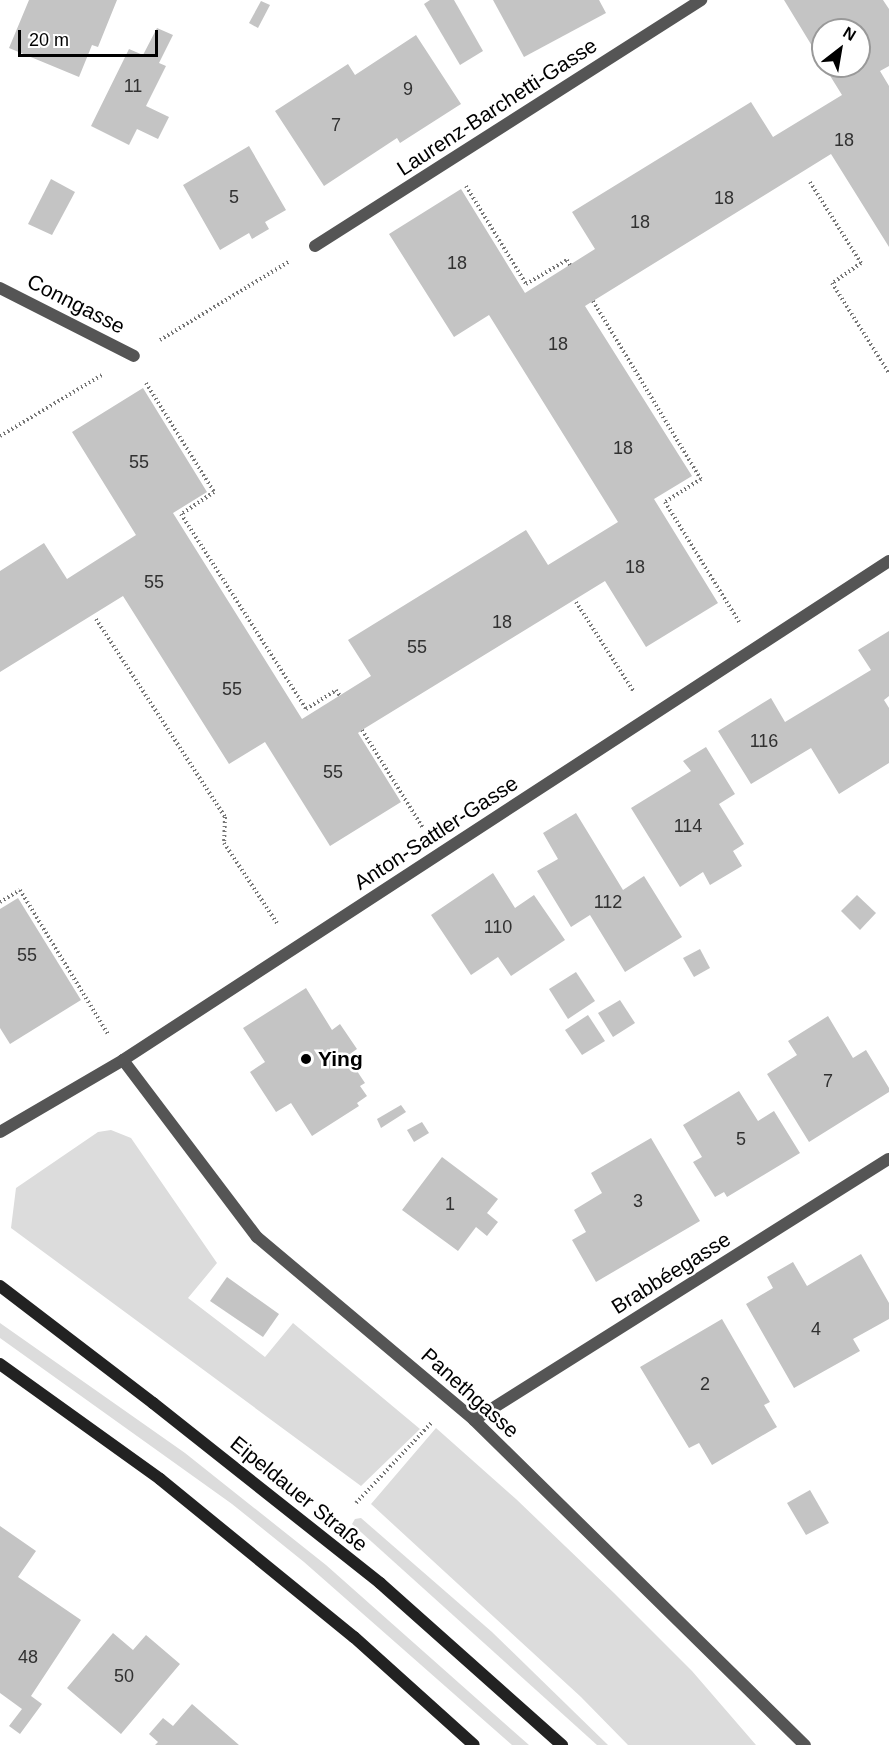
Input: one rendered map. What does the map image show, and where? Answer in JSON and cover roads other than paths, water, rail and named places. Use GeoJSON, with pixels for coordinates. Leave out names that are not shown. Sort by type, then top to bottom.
{"type":"FeatureCollection","features":[{"type":"Feature","properties":{"kind":"main road","name":"Eipeldauer Straße"},"geometry":{"type":"LineString","coordinates":[[0,1286],[153,1403],[380,1583],[562,1745]]}},
{"type":"Feature","properties":{"kind":"main road"},"geometry":{"type":"LineString","coordinates":[[0,1365],[160,1479],[354,1637],[474,1745]]}},
{"type":"Feature","properties":{"kind":"street","name":"Laurenz-Barchetti-Gasse"},"geometry":{"type":"LineString","coordinates":[[315,246],[701,0]]}},
{"type":"Feature","properties":{"kind":"street","name":"Conngasse"},"geometry":{"type":"LineString","coordinates":[[0,288],[134,356]]}},
{"type":"Feature","properties":{"kind":"street","name":"Anton-Sattler-Gasse"},"geometry":{"type":"LineString","coordinates":[[0,1132],[123,1060],[889,561]]}},
{"type":"Feature","properties":{"kind":"street","name":"Panethgasse"},"geometry":{"type":"LineString","coordinates":[[123,1060],[257,1237],[474,1420],[805,1745]]}},
{"type":"Feature","properties":{"kind":"street","name":"Brabbéegasse"},"geometry":{"type":"LineString","coordinates":[[474,1420],[889,1159]]}},
{"type":"Feature","properties":{"kind":"place","name":"Ying"},"geometry":{"type":"Point","coordinates":[306,1059]}}]}
